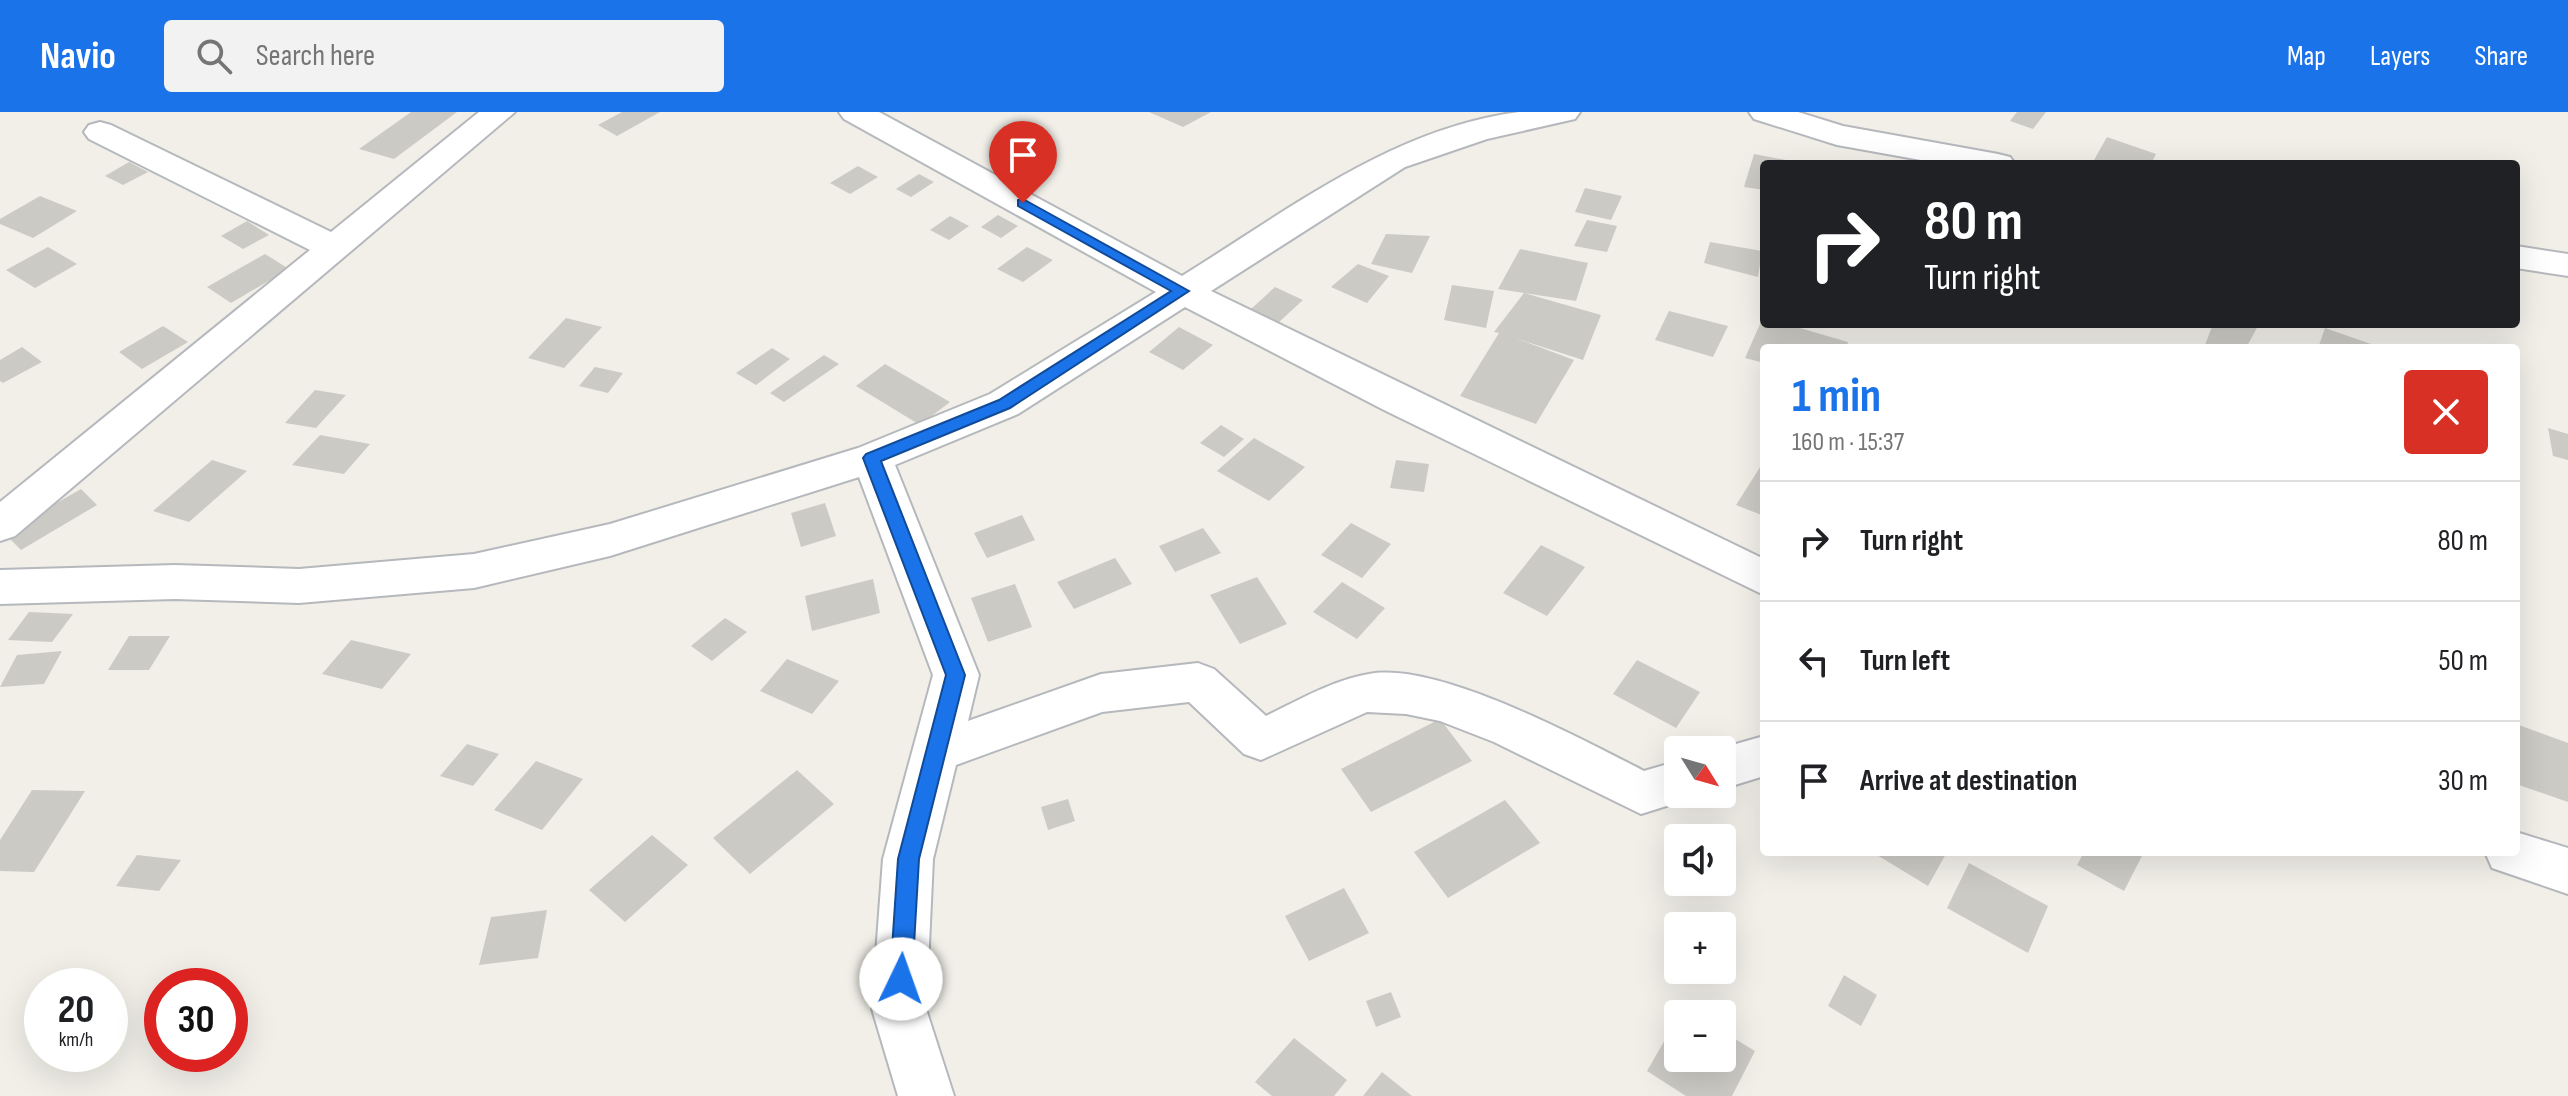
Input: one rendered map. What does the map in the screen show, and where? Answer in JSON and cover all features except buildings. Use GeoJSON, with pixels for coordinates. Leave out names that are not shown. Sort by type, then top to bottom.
{"type":"FeatureCollection","features":[{"type":"Feature","properties":{"kind":"street"},"geometry":{"type":"LineString","coordinates":[[2,518],[499,112]]}},
{"type":"Feature","properties":{"kind":"street"},"geometry":{"type":"LineString","coordinates":[[855,112],[1182,291],[1760,576]]}},
{"type":"Feature","properties":{"kind":"street"},"geometry":{"type":"LineString","coordinates":[[0,587],[175,582],[299,586],[474,571],[610,540],[872,458],[1004,404],[1393,160],[1466,122],[1564,112]]}},
{"type":"Feature","properties":{"kind":"street"},"geometry":{"type":"LineString","coordinates":[[1765,112],[1837,135],[1976,160]]}},
{"type":"Feature","properties":{"kind":"street"},"geometry":{"type":"LineString","coordinates":[[100,132],[335,248]]}},
{"type":"Feature","properties":{"kind":"street"},"geometry":{"type":"LineString","coordinates":[[2520,258],[2568,265]]}},
{"type":"Feature","properties":{"kind":"street"},"geometry":{"type":"LineString","coordinates":[[872,458],[956,675],[908,859],[899,1009],[926,1096]]}},
{"type":"Feature","properties":{"kind":"street"},"geometry":{"type":"LineString","coordinates":[[936,752],[1101,693],[1198,682],[1261,740],[1370,692],[1446,703],[1560,752],[1641,793],[1664,786]]}},
{"type":"Feature","properties":{"kind":"street"},"geometry":{"type":"LineString","coordinates":[[1736,764],[1760,757]]}},
{"type":"Feature","properties":{"kind":"street"},"geometry":{"type":"LineString","coordinates":[[2520,855],[2568,871]]}},
{"type":"Feature","properties":{"kind":"route"},"geometry":{"type":"LineString","coordinates":[[901,979],[908,859],[956,675],[872,458],[1004,404],[1182,291],[1023,203]]}}]}
